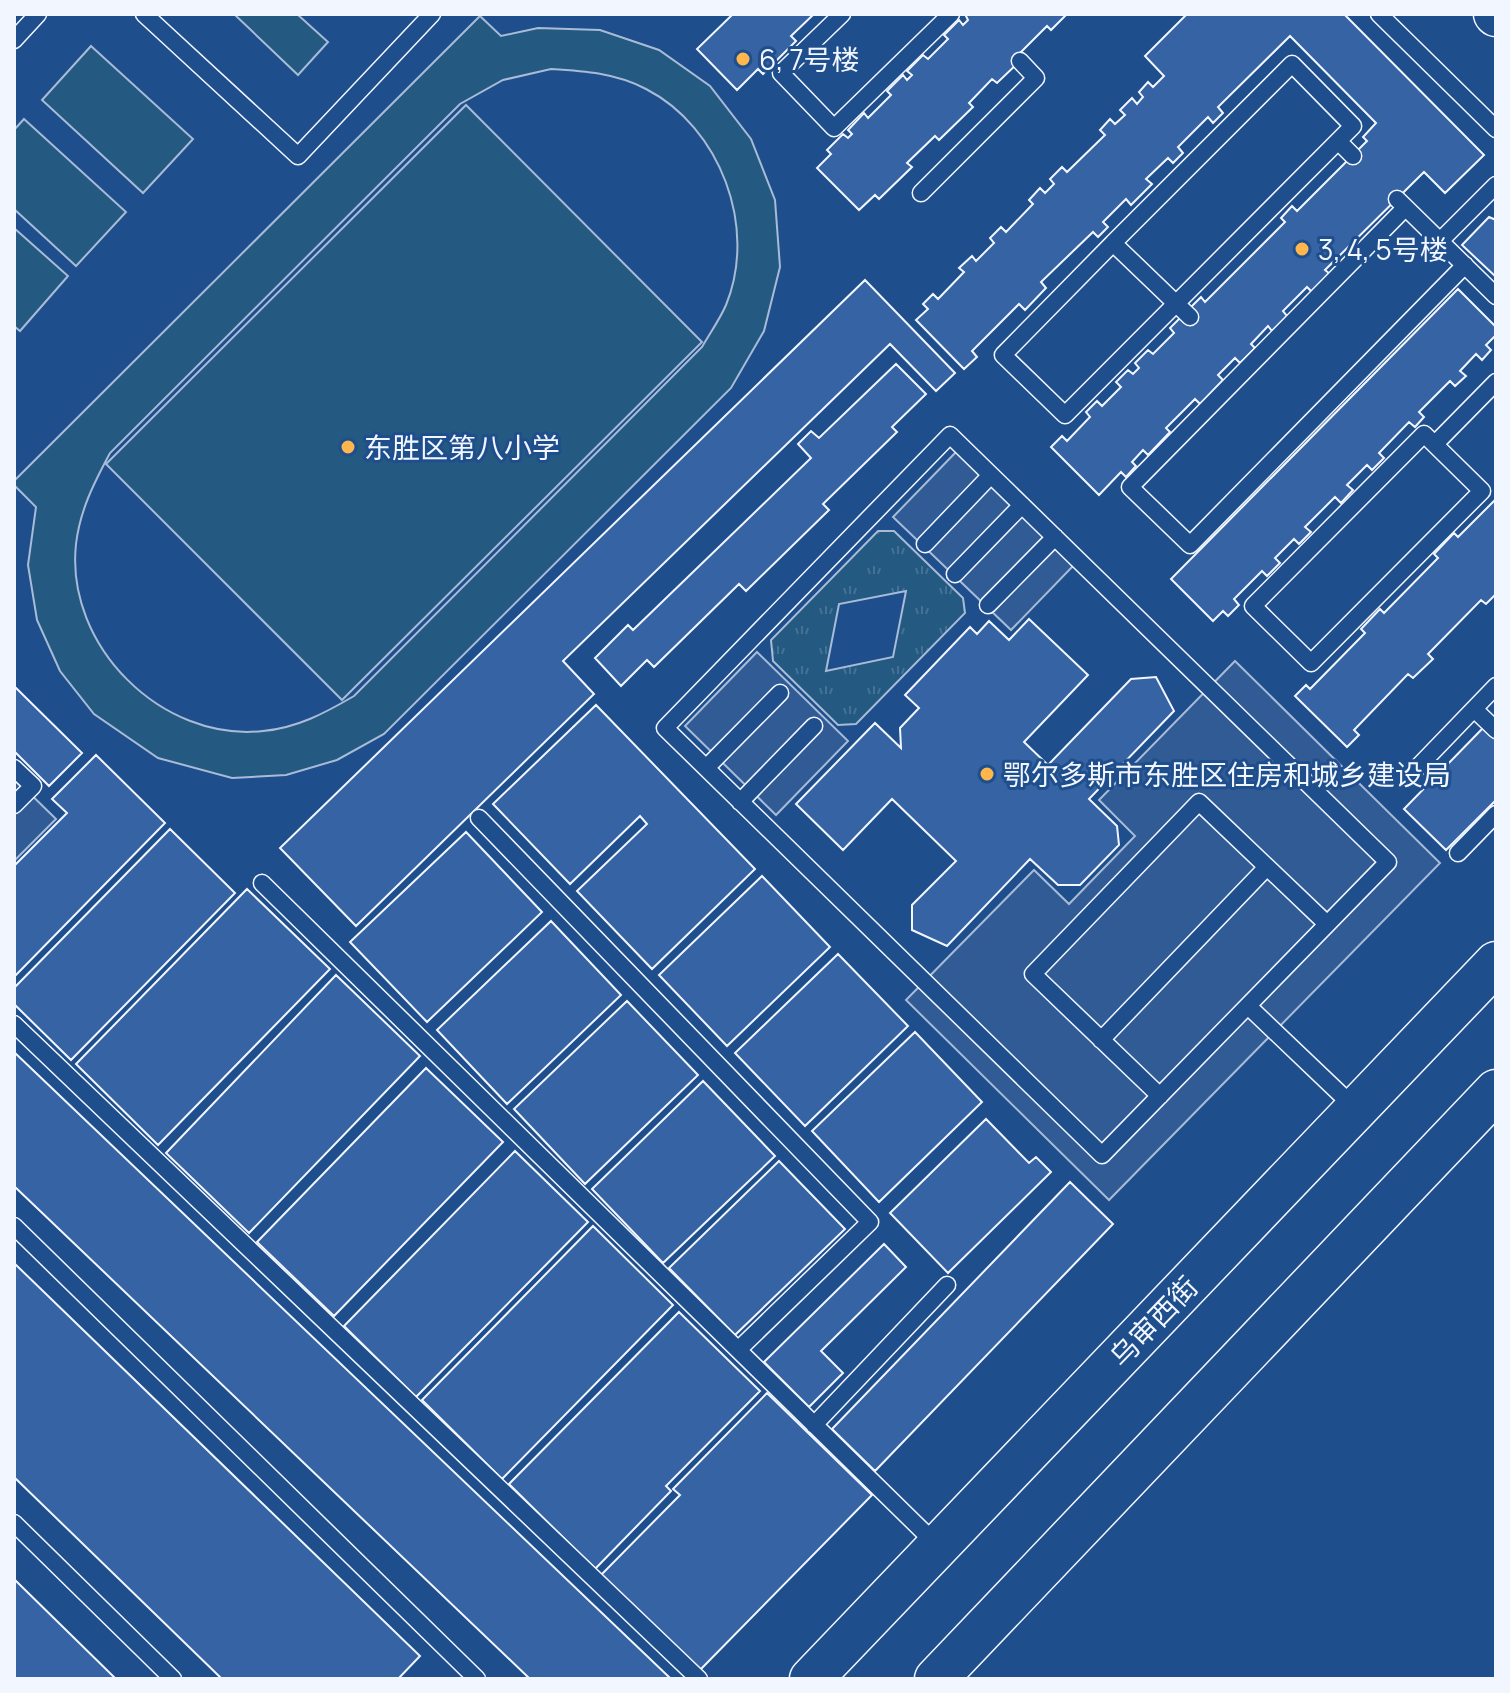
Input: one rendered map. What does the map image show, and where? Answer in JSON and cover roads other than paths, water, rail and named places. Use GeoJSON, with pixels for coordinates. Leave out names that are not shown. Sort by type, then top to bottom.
{"type":"FeatureCollection","features":[{"type":"Feature","properties":{"kind":"main road","name":"乌审西街"},"geometry":{"type":"LineString","coordinates":[[811,1679],[1496,963]]}},
{"type":"Feature","properties":{"kind":"main road"},"geometry":{"type":"LineString","coordinates":[[936,1679],[1496,1091]]}},
{"type":"Feature","properties":{"kind":"lane"},"geometry":{"type":"LineString","coordinates":[[14,40],[38,14]]}},
{"type":"Feature","properties":{"kind":"lane"},"geometry":{"type":"LineString","coordinates":[[144,14],[298,156],[432,14]]}},
{"type":"Feature","properties":{"kind":"lane"},"geometry":{"type":"LineString","coordinates":[[842,14],[781,73],[834,128],[951,14]]}},
{"type":"Feature","properties":{"kind":"lane"},"geometry":{"type":"LineString","coordinates":[[1379,14],[1496,129]]}},
{"type":"Feature","properties":{"kind":"lane"},"geometry":{"type":"LineString","coordinates":[[921,193],[1036,78],[1020,61]]}},
{"type":"Feature","properties":{"kind":"lane"},"geometry":{"type":"LineString","coordinates":[[1292,64],[1353,126],[1338,141],[1065,415],[1003,355],[1292,64]]}},
{"type":"Feature","properties":{"kind":"lane"},"geometry":{"type":"LineString","coordinates":[[1338,141],[1353,156]]}},
{"type":"Feature","properties":{"kind":"lane"},"geometry":{"type":"LineString","coordinates":[[1440,241],[1496,185]]}},
{"type":"Feature","properties":{"kind":"lane"},"geometry":{"type":"LineString","coordinates":[[1465,265],[1190,545],[1130,487],[1239,366],[1401,203],[1465,265],[1496,296]]}},
{"type":"Feature","properties":{"kind":"lane"},"geometry":{"type":"LineString","coordinates":[[1113,243],[1190,317]]}},
{"type":"Feature","properties":{"kind":"lane"},"geometry":{"type":"LineString","coordinates":[[1435,444],[1496,382]]}},
{"type":"Feature","properties":{"kind":"lane"},"geometry":{"type":"LineString","coordinates":[[1424,434],[1435,444],[1482,491],[1311,663],[1253,606],[1424,434]]}},
{"type":"Feature","properties":{"kind":"lane"},"geometry":{"type":"LineString","coordinates":[[950,435],[1022,505],[1388,862],[1102,1155],[665,728],[950,435]]}},
{"type":"Feature","properties":{"kind":"lane"},"geometry":{"type":"LineString","coordinates":[[925,544],[991,475]]}},
{"type":"Feature","properties":{"kind":"lane"},"geometry":{"type":"LineString","coordinates":[[955,574],[1022,505]]}},
{"type":"Feature","properties":{"kind":"lane"},"geometry":{"type":"LineString","coordinates":[[988,605],[1055,537]]}},
{"type":"Feature","properties":{"kind":"lane"},"geometry":{"type":"LineString","coordinates":[[1415,770],[1496,686]]}},
{"type":"Feature","properties":{"kind":"lane"},"geometry":{"type":"LineString","coordinates":[[706,768],[780,693]]}},
{"type":"Feature","properties":{"kind":"lane"},"geometry":{"type":"LineString","coordinates":[[1474,709],[1496,730]]}},
{"type":"Feature","properties":{"kind":"lane"},"geometry":{"type":"LineString","coordinates":[[740,802],[814,726]]}},
{"type":"Feature","properties":{"kind":"lane"},"geometry":{"type":"LineString","coordinates":[[14,768],[33,786],[14,805]]}},
{"type":"Feature","properties":{"kind":"lane"},"geometry":{"type":"LineString","coordinates":[[1160,1096],[1033,974],[1199,802],[1327,924]]}},
{"type":"Feature","properties":{"kind":"lane"},"geometry":{"type":"LineString","coordinates":[[1458,853],[1496,814]]}},
{"type":"Feature","properties":{"kind":"lane"},"geometry":{"type":"LineString","coordinates":[[479,818],[870,1222],[738,1350]]}},
{"type":"Feature","properties":{"kind":"lane"},"geometry":{"type":"LineString","coordinates":[[1101,1040],[1267,867]]}},
{"type":"Feature","properties":{"kind":"lane"},"geometry":{"type":"LineString","coordinates":[[262,883],[938,1546]]}},
{"type":"Feature","properties":{"kind":"lane"},"geometry":{"type":"LineString","coordinates":[[1248,1006],[1356,1110]]}},
{"type":"Feature","properties":{"kind":"lane"},"geometry":{"type":"LineString","coordinates":[[14,1024],[699,1679]]}},
{"type":"Feature","properties":{"kind":"lane"},"geometry":{"type":"LineString","coordinates":[[14,1226],[477,1679]]}},
{"type":"Feature","properties":{"kind":"lane"},"geometry":{"type":"LineString","coordinates":[[814,1425],[947,1285]]}},
{"type":"Feature","properties":{"kind":"lane"},"geometry":{"type":"LineString","coordinates":[[14,1523],[173,1679]]}},
{"type":"Feature","properties":{"kind":"place","name":"6, 7号楼"},"geometry":{"type":"Point","coordinates":[743,59]}},
{"type":"Feature","properties":{"kind":"place","name":"3, 4, 5号楼"},"geometry":{"type":"Point","coordinates":[1302,249]}},
{"type":"Feature","properties":{"kind":"place","name":"东胜区第八小学"},"geometry":{"type":"Point","coordinates":[348,447]}},
{"type":"Feature","properties":{"kind":"place","name":"鄂尔多斯市东胜区住房和城乡建设局"},"geometry":{"type":"Point","coordinates":[987,774]}}]}
